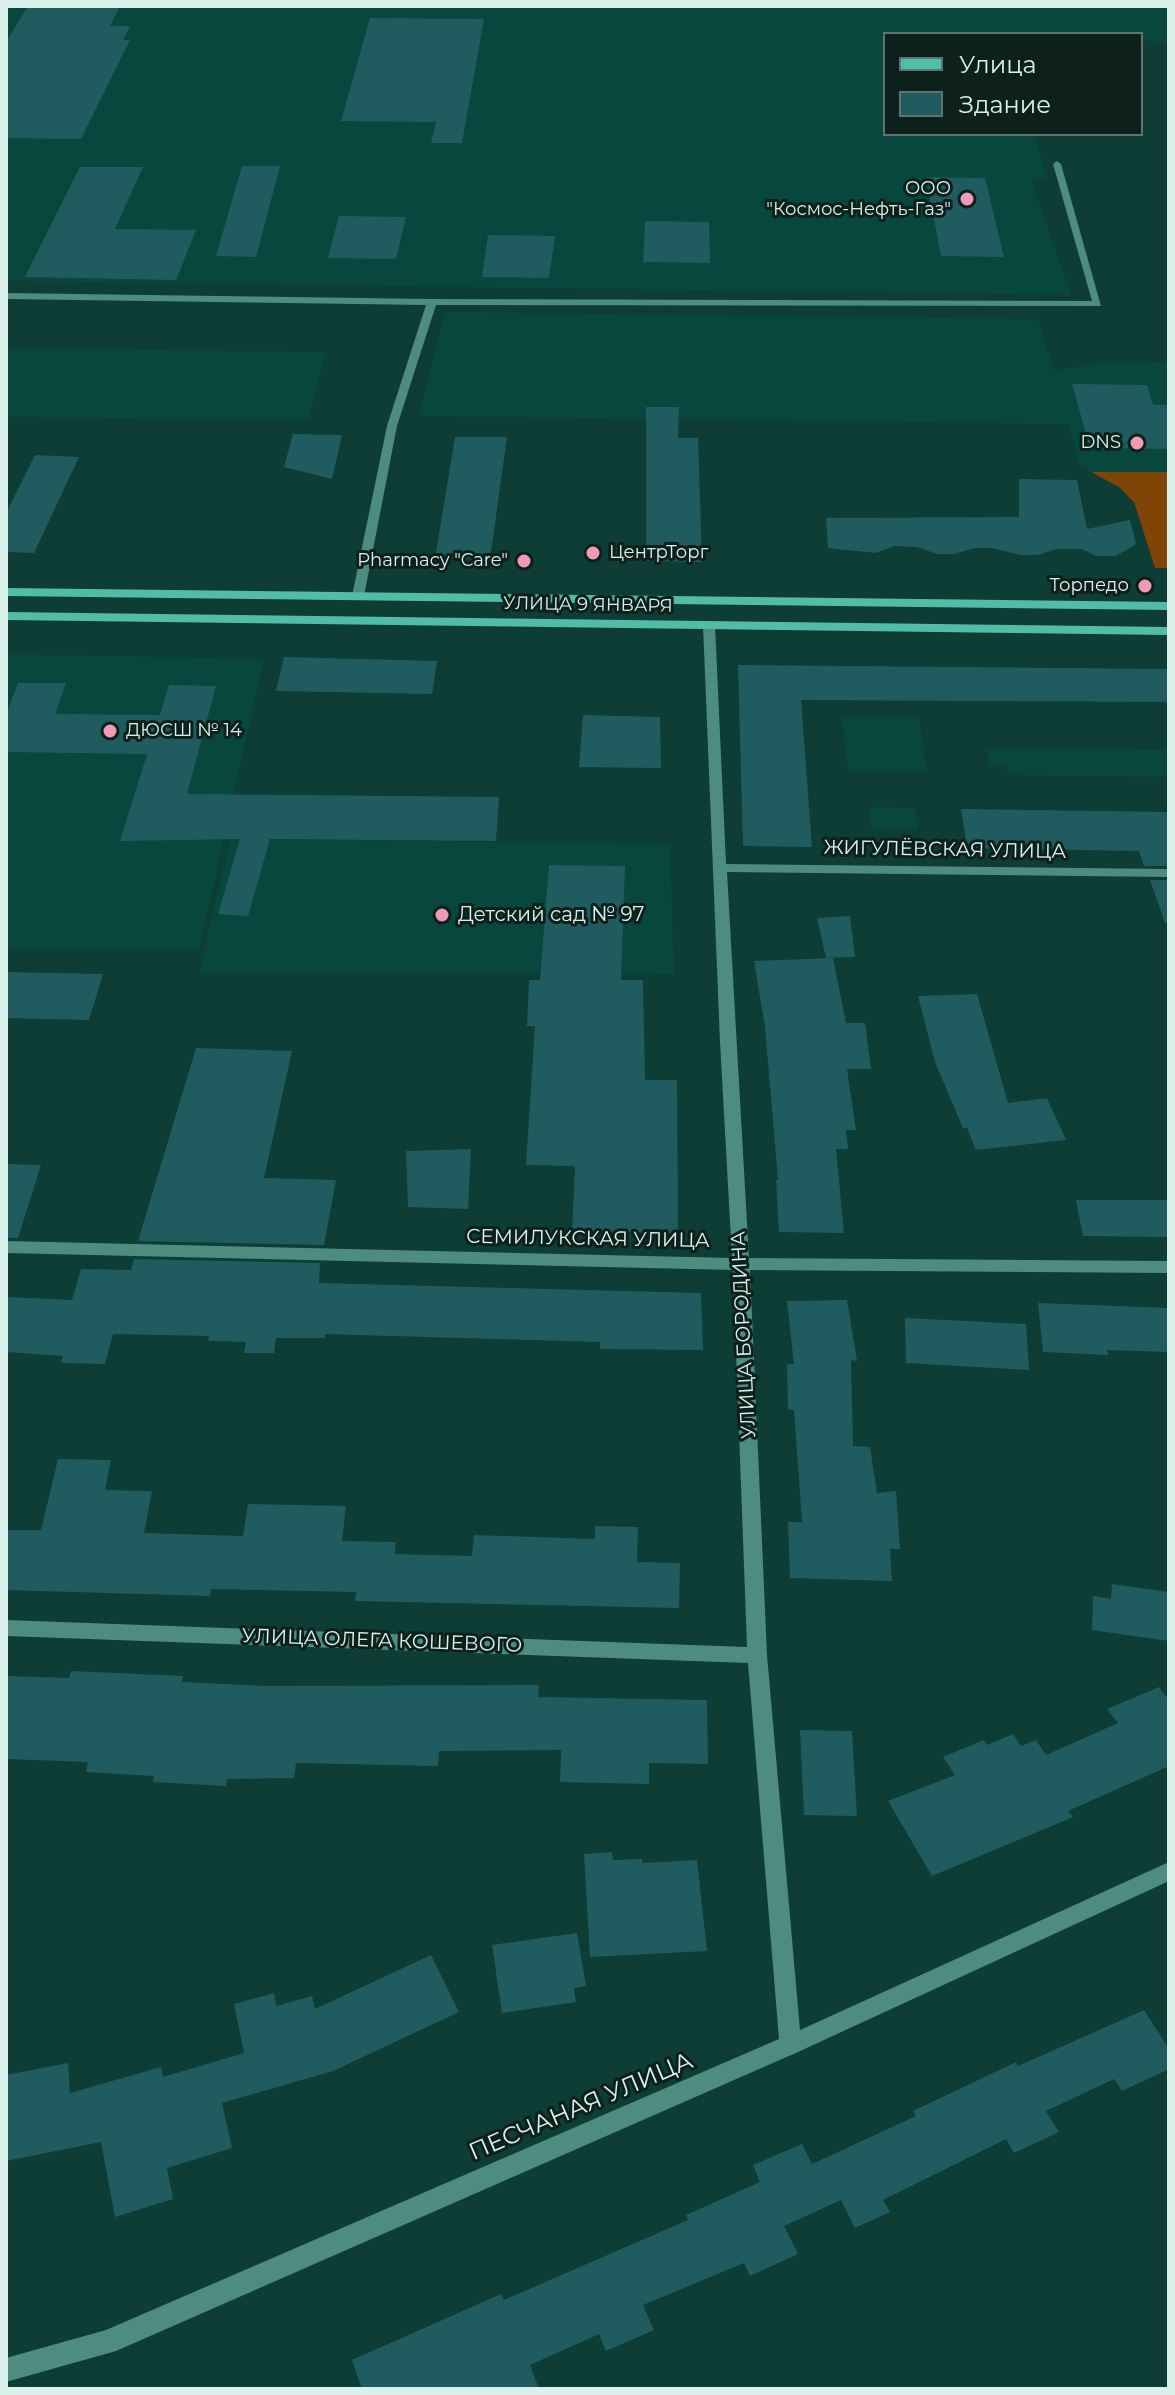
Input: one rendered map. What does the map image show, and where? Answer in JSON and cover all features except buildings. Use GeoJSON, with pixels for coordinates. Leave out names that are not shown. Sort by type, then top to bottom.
{"type":"FeatureCollection","features":[{"type":"Feature","properties":{"kind":"main road","name":"УЛИЦА 9 ЯНВАРЯ"},"geometry":{"type":"LineString","coordinates":[[6,592],[1169,606]]}},
{"type":"Feature","properties":{"kind":"main road","name":"УЛИЦА 9 ЯНВАРЯ"},"geometry":{"type":"LineString","coordinates":[[6,616],[1169,631]]}},
{"type":"Feature","properties":{"kind":"street"},"geometry":{"type":"LineString","coordinates":[[6,296],[432,302],[1098,304],[1057,164]]}},
{"type":"Feature","properties":{"kind":"street"},"geometry":{"type":"LineString","coordinates":[[358,596],[392,426],[432,302]]}},
{"type":"Feature","properties":{"kind":"street","name":"УЛИЦА БОРОДИНА"},"geometry":{"type":"LineString","coordinates":[[709,625],[757,1655],[790,2045]]}},
{"type":"Feature","properties":{"kind":"street","name":"ЖИГУЛЁВСКАЯ УЛИЦА"},"geometry":{"type":"LineString","coordinates":[[721,868],[1169,873]]}},
{"type":"Feature","properties":{"kind":"street","name":"СЕМИЛУКСКАЯ УЛИЦА"},"geometry":{"type":"LineString","coordinates":[[6,1247],[741,1264],[1169,1267]]}},
{"type":"Feature","properties":{"kind":"street","name":"УЛИЦА ОЛЕГА КОШЕВОГО"},"geometry":{"type":"LineString","coordinates":[[6,1628],[757,1655]]}},
{"type":"Feature","properties":{"kind":"street","name":"ПЕСЧАНАЯ УЛИЦА"},"geometry":{"type":"LineString","coordinates":[[6,2370],[107,2342],[790,2045],[1169,1871]]}},
{"type":"Feature","properties":{"kind":"shaded area"},"geometry":{"type":"Polygon","coordinates":[[[6,6],[1168,6],[1169,42],[1143,41],[1143,32],[883,32],[883,136],[1035,136],[1047,179],[1031,180],[1071,295],[6,281],[6,6]]]}},
{"type":"Feature","properties":{"kind":"shaded area"},"geometry":{"type":"Polygon","coordinates":[[[445,312],[1038,319],[1054,371],[1109,361],[1169,362],[1169,472],[1091,472],[1080,465],[1068,424],[419,416],[445,312]]]}},
{"type":"Feature","properties":{"kind":"shaded area"},"geometry":{"type":"Polygon","coordinates":[[[6,348],[326,352],[309,420],[6,417],[6,348]]]}},
{"type":"Feature","properties":{"kind":"shaded area"},"geometry":{"type":"Polygon","coordinates":[[[1091,472],[1169,472],[1169,568],[1155,568],[1134,502],[1119,487],[1091,472]]]}},
{"type":"Feature","properties":{"kind":"shaded area"},"geometry":{"type":"Polygon","coordinates":[[[6,654],[264,659],[199,950],[6,949],[6,654]]]}},
{"type":"Feature","properties":{"kind":"shaded area"},"geometry":{"type":"Polygon","coordinates":[[[842,717],[919,717],[927,772],[848,771],[842,717]]]}},
{"type":"Feature","properties":{"kind":"shaded area"},"geometry":{"type":"Polygon","coordinates":[[[986,748],[1169,750],[1169,777],[1008,775],[1005,765],[989,765],[986,748]]]}},
{"type":"Feature","properties":{"kind":"shaded area"},"geometry":{"type":"Polygon","coordinates":[[[870,807],[916,808],[918,830],[871,829],[870,807]]]}},
{"type":"Feature","properties":{"kind":"shaded area","name":"Детский сад № 97"},"geometry":{"type":"Polygon","coordinates":[[[230,839],[670,844],[674,974],[199,973],[230,839]]]}},
{"type":"Feature","properties":{"kind":"place","name":"ООО \"Космос-Нефть-Газ\""},"geometry":{"type":"Point","coordinates":[967,199]}},
{"type":"Feature","properties":{"kind":"place","name":"DNS"},"geometry":{"type":"Point","coordinates":[1137,443]}},
{"type":"Feature","properties":{"kind":"place","name":"ЦентрТорг"},"geometry":{"type":"Point","coordinates":[593,553]}},
{"type":"Feature","properties":{"kind":"place","name":"Pharmacy \"Care\""},"geometry":{"type":"Point","coordinates":[524,561]}},
{"type":"Feature","properties":{"kind":"place","name":"Торпедо"},"geometry":{"type":"Point","coordinates":[1145,586]}},
{"type":"Feature","properties":{"kind":"place","name":"ДЮСШ № 14"},"geometry":{"type":"Point","coordinates":[110,731]}},
{"type":"Feature","properties":{"kind":"place","name":"Детский сад № 97"},"geometry":{"type":"Point","coordinates":[442,915]}}]}
